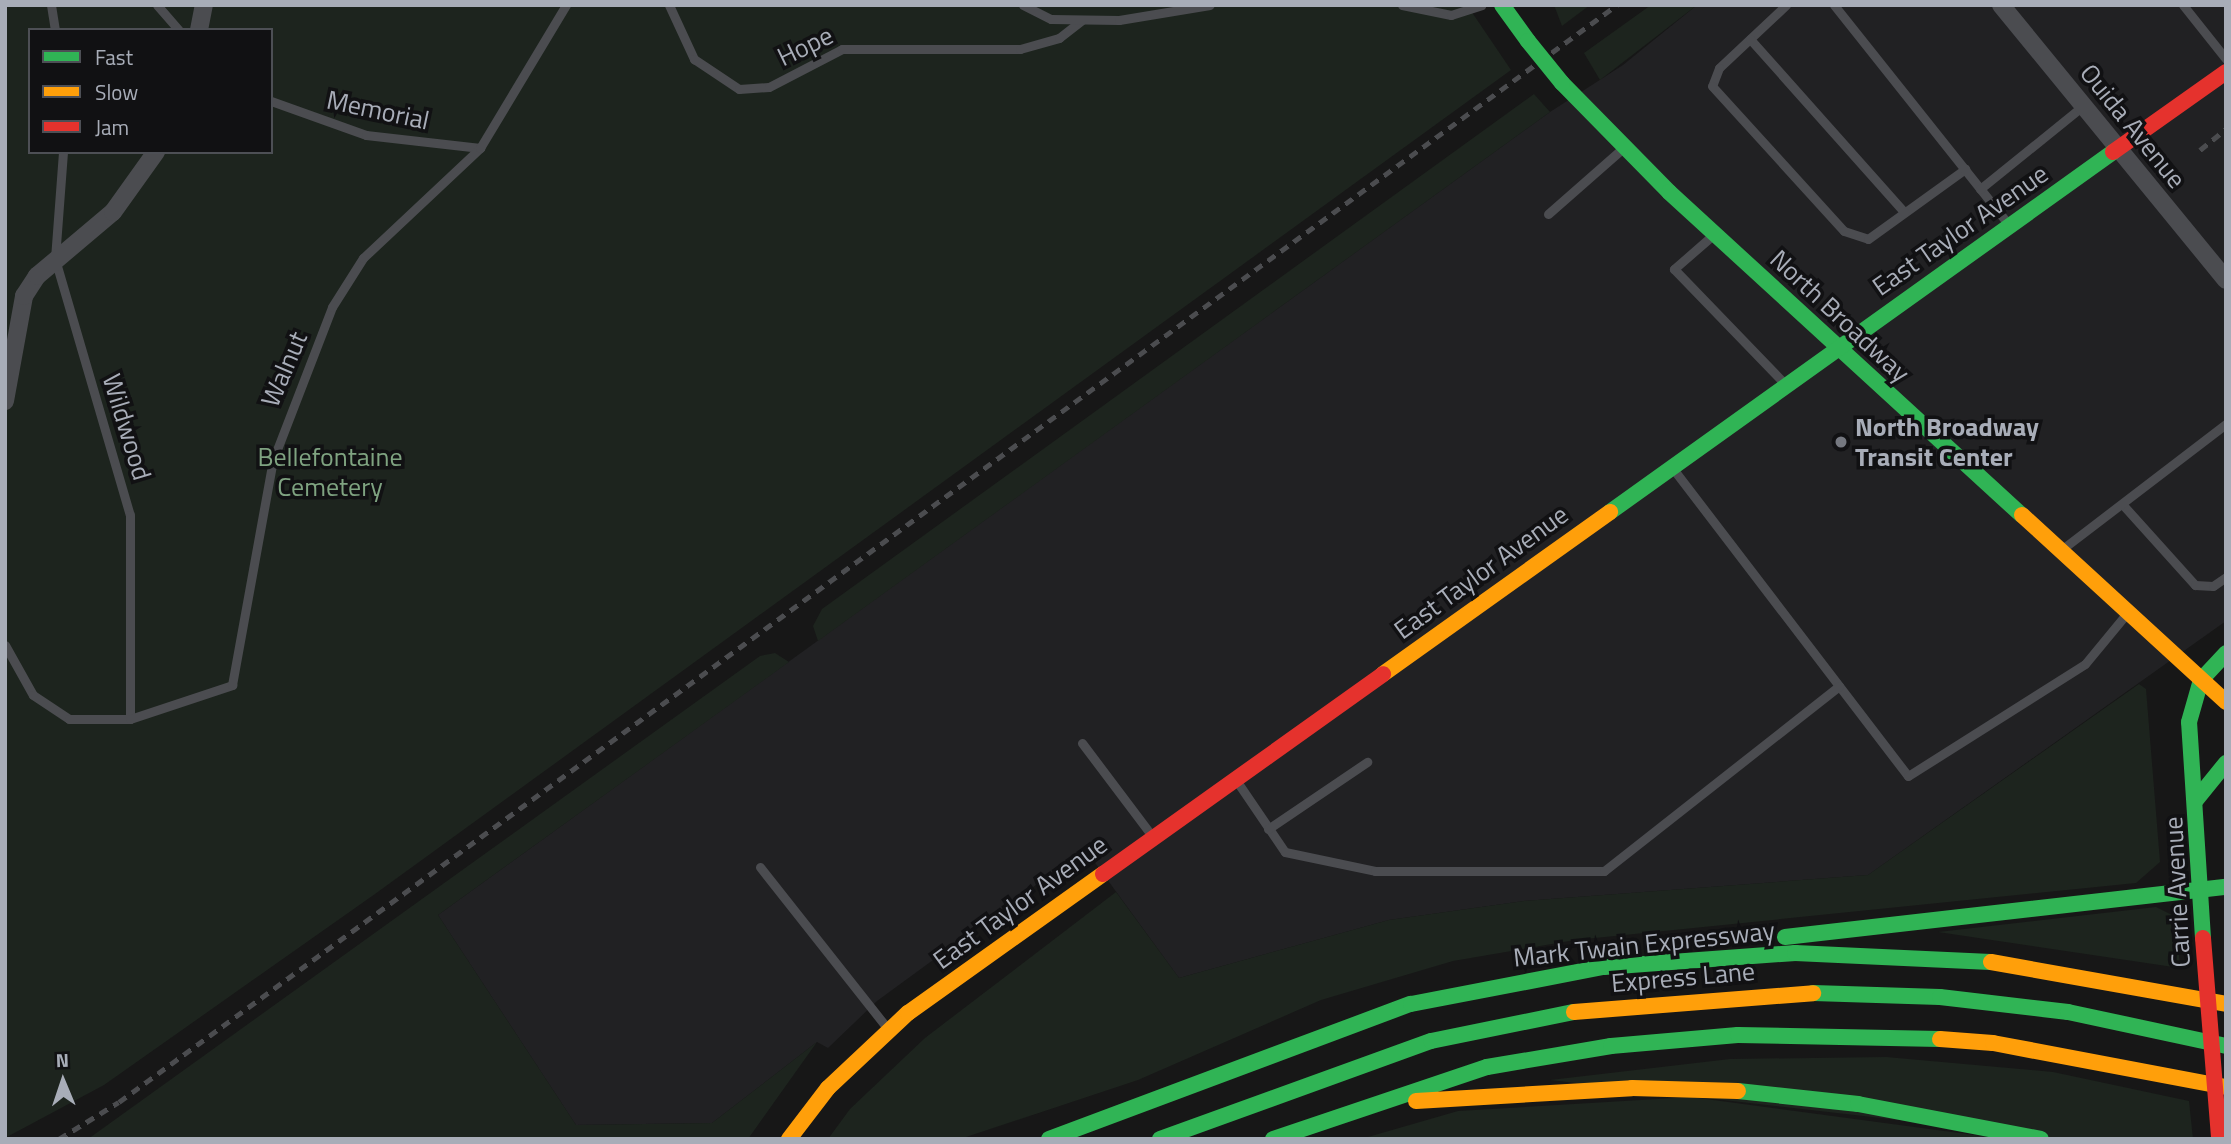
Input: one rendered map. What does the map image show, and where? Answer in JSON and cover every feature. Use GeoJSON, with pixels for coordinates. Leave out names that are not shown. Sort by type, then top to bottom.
{"type":"FeatureCollection","features":[{"type":"Feature","properties":{"kind":"main road","name":"North Broadway"},"geometry":{"type":"LineString","coordinates":[[1508,7],[1528,41],[1562,83],[1623,148],[2226,702]]}},
{"type":"Feature","properties":{"kind":"main road","name":"East Taylor Avenue"},"geometry":{"type":"LineString","coordinates":[[789,1139],[888,1029],[1785,384],[2226,72]]}},
{"type":"Feature","properties":{"kind":"main road","name":"Carrie Avenue"},"geometry":{"type":"LineString","coordinates":[[2219,1139],[2189,722],[2201,680],[2226,653]]}},
{"type":"Feature","properties":{"kind":"main road"},"geometry":{"type":"LineString","coordinates":[[2196,800],[2226,763]]}},
{"type":"Feature","properties":{"kind":"main road"},"geometry":{"type":"LineString","coordinates":[[1667,960],[1884,922],[2226,887]]}},
{"type":"Feature","properties":{"kind":"main road","name":"Mark Twain Expressway"},"geometry":{"type":"LineString","coordinates":[[1049,1139],[1411,1004],[1539,976],[1667,960],[1796,953],[1924,956],[2052,968],[2226,1004]]}},
{"type":"Feature","properties":{"kind":"main road","name":"Express Lane"},"geometry":{"type":"LineString","coordinates":[[1160,1139],[1431,1041],[1557,1014],[1684,999],[1812,993],[1940,997],[2081,1014],[2226,1046]]}},
{"type":"Feature","properties":{"kind":"main road"},"geometry":{"type":"LineString","coordinates":[[1273,1139],[1359,1106],[1548,1055],[1788,1034],[1993,1043],[2226,1087]]}},
{"type":"Feature","properties":{"kind":"main road"},"geometry":{"type":"LineString","coordinates":[[1359,1106],[1632,1087],[1739,1091],[1858,1104],[2041,1139]]}},
{"type":"Feature","properties":{"kind":"street"},"geometry":{"type":"LineString","coordinates":[[199,28],[204,5]]}},
{"type":"Feature","properties":{"kind":"street","name":"Ouida Avenue"},"geometry":{"type":"LineString","coordinates":[[2001,5],[2226,279]]}},
{"type":"Feature","properties":{"kind":"street"},"geometry":{"type":"LineString","coordinates":[[5,401],[24,296],[55,259],[113,212],[155,154]]}},
{"type":"Feature","properties":{"kind":"lane"},"geometry":{"type":"LineString","coordinates":[[51,5],[55,28]]}},
{"type":"Feature","properties":{"kind":"lane"},"geometry":{"type":"LineString","coordinates":[[158,5],[177,28]]}},
{"type":"Feature","properties":{"kind":"lane","name":"Walnut"},"geometry":{"type":"LineString","coordinates":[[5,645],[48,710],[100,722],[130,719],[232,685],[273,460],[332,307],[363,258],[480,148],[566,5]]}},
{"type":"Feature","properties":{"kind":"lane","name":"Hope"},"geometry":{"type":"LineString","coordinates":[[669,5],[694,59],[739,89],[769,87],[842,49],[1020,49],[1059,38],[1082,20]]}},
{"type":"Feature","properties":{"kind":"lane"},"geometry":{"type":"LineString","coordinates":[[1023,5],[1051,19],[1082,20],[1208,6]]}},
{"type":"Feature","properties":{"kind":"lane"},"geometry":{"type":"LineString","coordinates":[[1402,5],[1451,15],[1481,5]]}},
{"type":"Feature","properties":{"kind":"lane"},"geometry":{"type":"LineString","coordinates":[[1786,5],[1719,68],[1712,86],[1853,237],[1868,239],[1965,169]]}},
{"type":"Feature","properties":{"kind":"lane"},"geometry":{"type":"LineString","coordinates":[[1834,5],[2009,225]]}},
{"type":"Feature","properties":{"kind":"lane"},"geometry":{"type":"LineString","coordinates":[[2183,5],[2226,59]]}},
{"type":"Feature","properties":{"kind":"lane"},"geometry":{"type":"LineString","coordinates":[[1750,39],[1904,212]]}},
{"type":"Feature","properties":{"kind":"lane","name":"Memorial"},"geometry":{"type":"LineString","coordinates":[[273,102],[366,135],[480,148]]}},
{"type":"Feature","properties":{"kind":"lane"},"geometry":{"type":"LineString","coordinates":[[1980,189],[2083,106]]}},
{"type":"Feature","properties":{"kind":"lane"},"geometry":{"type":"LineString","coordinates":[[1548,214],[1623,148]]}},
{"type":"Feature","properties":{"kind":"lane","name":"Wildwood"},"geometry":{"type":"LineString","coordinates":[[63,154],[55,259],[130,515],[130,719]]}},
{"type":"Feature","properties":{"kind":"lane"},"geometry":{"type":"LineString","coordinates":[[1714,233],[1674,268],[1785,384]]}},
{"type":"Feature","properties":{"kind":"lane"},"geometry":{"type":"LineString","coordinates":[[2060,551],[2222,427],[2226,440]]}},
{"type":"Feature","properties":{"kind":"lane"},"geometry":{"type":"LineString","coordinates":[[1671,466],[1908,776],[2085,664],[2127,613]]}},
{"type":"Feature","properties":{"kind":"lane"},"geometry":{"type":"LineString","coordinates":[[2123,505],[2195,585],[2213,586],[2226,577]]}},
{"type":"Feature","properties":{"kind":"lane"},"geometry":{"type":"LineString","coordinates":[[1235,779],[1285,852],[1376,871],[1604,871],[1839,686]]}},
{"type":"Feature","properties":{"kind":"lane"},"geometry":{"type":"LineString","coordinates":[[1082,743],[1153,837]]}},
{"type":"Feature","properties":{"kind":"lane"},"geometry":{"type":"LineString","coordinates":[[1268,829],[1367,762]]}},
{"type":"Feature","properties":{"kind":"lane"},"geometry":{"type":"LineString","coordinates":[[760,867],[888,1029]]}},
{"type":"Feature","properties":{"kind":"shaded area"},"geometry":{"type":"Polygon","coordinates":[[[1697,5],[2226,5],[2226,621],[1868,875],[1524,901],[1389,920],[1179,978],[1085,849],[877,1001],[828,1048],[817,1042],[712,1123],[576,1125],[438,915],[1550,112],[1623,65],[1697,5]]]}},
{"type":"Feature","properties":{"kind":"green space","name":"Bellefontaine Cemetery"},"geometry":{"type":"Polygon","coordinates":[[[5,5],[1467,5],[1511,70],[375,894],[104,1085],[5,1138],[5,5]]]}},
{"type":"Feature","properties":{"kind":"green space"},"geometry":{"type":"Polygon","coordinates":[[[1554,5],[1590,5],[1562,26],[1554,5]]]}},
{"type":"Feature","properties":{"kind":"green space"},"geometry":{"type":"Polygon","coordinates":[[[1651,5],[1697,5],[1600,80],[1584,53],[1651,5]]]}},
{"type":"Feature","properties":{"kind":"green space"},"geometry":{"type":"Polygon","coordinates":[[[1534,94],[1550,112],[818,641],[813,626],[822,609],[1534,94]]]}},
{"type":"Feature","properties":{"kind":"green space"},"geometry":{"type":"Polygon","coordinates":[[[775,653],[789,662],[438,915],[576,1125],[712,1123],[817,1042],[748,1139],[88,1139],[760,656],[775,653]]]}},
{"type":"Feature","properties":{"kind":"green space"},"geometry":{"type":"Polygon","coordinates":[[[2139,684],[2146,689],[2160,862],[2136,883],[1575,940],[1453,961],[1321,1000],[1138,1080],[960,1139],[828,1139],[850,1109],[925,1038],[1116,892],[1179,978],[1389,920],[1524,901],[1868,875],[2139,684]]]}},
{"type":"Feature","properties":{"kind":"green space"},"geometry":{"type":"Polygon","coordinates":[[[2156,907],[2176,917],[2180,968],[1938,932],[2156,907]]]}},
{"type":"Feature","properties":{"kind":"green space"},"geometry":{"type":"Polygon","coordinates":[[[1886,1057],[2053,1072],[2189,1101],[2193,1139],[2064,1139],[1550,1080],[1730,1059],[1886,1057]]]}},
{"type":"Feature","properties":{"kind":"green space"},"geometry":{"type":"Polygon","coordinates":[[[1691,1097],[2004,1139],[1361,1139],[1458,1111],[1691,1097]]]}},
{"type":"Feature","properties":{"kind":"railway"},"geometry":{"type":"LineString","coordinates":[[59,1139],[119,1102],[1617,5]]}},
{"type":"Feature","properties":{"kind":"railway"},"geometry":{"type":"LineString","coordinates":[[2200,150],[2226,129]]}},
{"type":"Feature","properties":{"kind":"traffic: fast"},"geometry":{"type":"LineString","coordinates":[[1502,5],[1528,41]]}},
{"type":"Feature","properties":{"kind":"traffic: fast"},"geometry":{"type":"LineString","coordinates":[[1528,41],[1562,83]]}},
{"type":"Feature","properties":{"kind":"traffic: fast"},"geometry":{"type":"LineString","coordinates":[[1562,83],[1669,192],[2022,515]]}},
{"type":"Feature","properties":{"kind":"traffic: fast"},"geometry":{"type":"LineString","coordinates":[[1610,512],[2113,152]]}},
{"type":"Feature","properties":{"kind":"traffic: fast"},"geometry":{"type":"LineString","coordinates":[[2203,938],[2189,722],[2201,680],[2226,653]]}},
{"type":"Feature","properties":{"kind":"traffic: fast"},"geometry":{"type":"LineString","coordinates":[[2196,800],[2226,763]]}},
{"type":"Feature","properties":{"kind":"traffic: fast"},"geometry":{"type":"LineString","coordinates":[[1785,937],[2226,887]]}},
{"type":"Feature","properties":{"kind":"traffic: fast"},"geometry":{"type":"LineString","coordinates":[[1049,1139],[1411,1004],[1604,967],[1795,953],[1991,962]]}},
{"type":"Feature","properties":{"kind":"traffic: fast"},"geometry":{"type":"LineString","coordinates":[[1813,993],[1940,997],[2068,1012],[2226,1046]]}},
{"type":"Feature","properties":{"kind":"traffic: fast"},"geometry":{"type":"LineString","coordinates":[[1160,1139],[1431,1041],[1574,1012]]}},
{"type":"Feature","properties":{"kind":"traffic: fast"},"geometry":{"type":"LineString","coordinates":[[1273,1139],[1487,1067],[1611,1046],[1738,1035],[1940,1039]]}},
{"type":"Feature","properties":{"kind":"traffic: fast"},"geometry":{"type":"LineString","coordinates":[[1738,1091],[1858,1104],[2041,1139]]}},
{"type":"Feature","properties":{"kind":"traffic: slow"},"geometry":{"type":"LineString","coordinates":[[1383,674],[1610,512]]}},
{"type":"Feature","properties":{"kind":"traffic: slow"},"geometry":{"type":"LineString","coordinates":[[2022,515],[2226,702]]}},
{"type":"Feature","properties":{"kind":"traffic: slow"},"geometry":{"type":"LineString","coordinates":[[789,1139],[828,1088],[908,1013],[1103,874]]}},
{"type":"Feature","properties":{"kind":"traffic: slow"},"geometry":{"type":"LineString","coordinates":[[1991,962],[2226,1004]]}},
{"type":"Feature","properties":{"kind":"traffic: slow"},"geometry":{"type":"LineString","coordinates":[[1574,1012],[1813,993]]}},
{"type":"Feature","properties":{"kind":"traffic: slow"},"geometry":{"type":"LineString","coordinates":[[1940,1039],[1993,1043],[2226,1087]]}},
{"type":"Feature","properties":{"kind":"traffic: slow"},"geometry":{"type":"LineString","coordinates":[[1416,1101],[1632,1088],[1738,1091]]}},
{"type":"Feature","properties":{"kind":"traffic: jam"},"geometry":{"type":"LineString","coordinates":[[2113,152],[2226,72]]}},
{"type":"Feature","properties":{"kind":"traffic: jam"},"geometry":{"type":"LineString","coordinates":[[1103,874],[1383,674]]}},
{"type":"Feature","properties":{"kind":"traffic: jam"},"geometry":{"type":"LineString","coordinates":[[2203,938],[2219,1139]]}},
{"type":"Feature","properties":{"kind":"place","name":"North Broadway Transit Center"},"geometry":{"type":"Point","coordinates":[1841,442]}}]}
